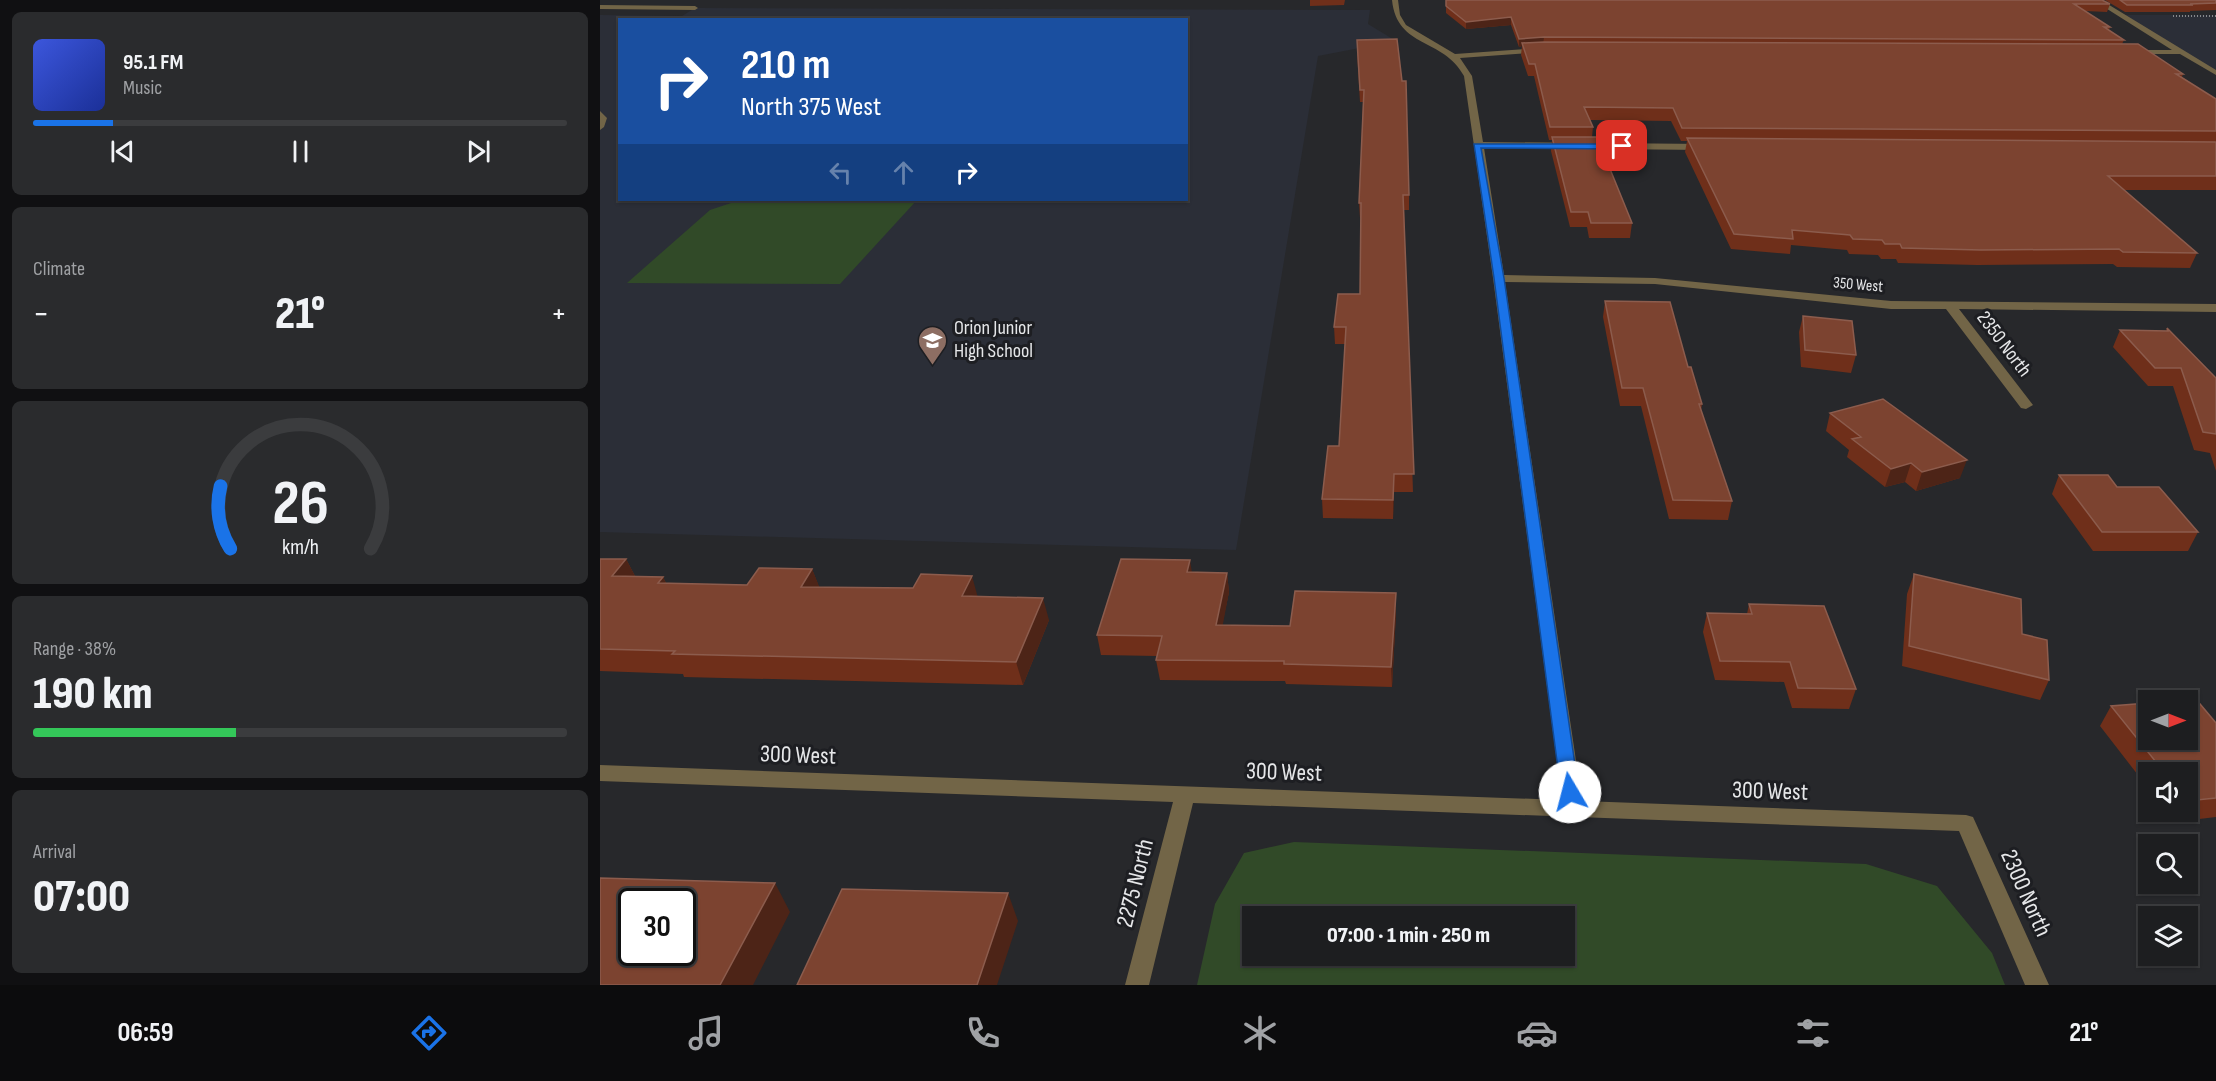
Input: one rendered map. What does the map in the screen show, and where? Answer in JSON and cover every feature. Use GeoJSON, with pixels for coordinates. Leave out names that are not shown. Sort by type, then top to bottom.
{"type":"FeatureCollection","features":[{"type":"Feature","properties":{"kind":"street"},"geometry":{"type":"LineString","coordinates":[[1395,0],[1394,13],[1405,29],[1455,56],[1464,66],[1467,76],[1499,278],[1573,810]]}},
{"type":"Feature","properties":{"kind":"street"},"geometry":{"type":"LineString","coordinates":[[2096,0],[2216,73]]}},
{"type":"Feature","properties":{"kind":"street"},"geometry":{"type":"LineString","coordinates":[[600,7],[695,8]]}},
{"type":"Feature","properties":{"kind":"street"},"geometry":{"type":"LineString","coordinates":[[1455,56],[1555,50]]}},
{"type":"Feature","properties":{"kind":"street"},"geometry":{"type":"LineString","coordinates":[[2121,52],[2181,52]]}},
{"type":"Feature","properties":{"kind":"street"},"geometry":{"type":"LineString","coordinates":[[600,114],[603,118],[600,127]]}},
{"type":"Feature","properties":{"kind":"street"},"geometry":{"type":"LineString","coordinates":[[1477,146],[1717,147]]}},
{"type":"Feature","properties":{"kind":"street","name":"350 West"},"geometry":{"type":"LineString","coordinates":[[1499,278],[1655,281],[1827,299],[1951,307],[2216,308]]}},
{"type":"Feature","properties":{"kind":"street","name":"2350 North"},"geometry":{"type":"LineString","coordinates":[[1951,307],[2026,405]]}},
{"type":"Feature","properties":{"kind":"street","name":"300 West"},"geometry":{"type":"LineString","coordinates":[[600,773],[1966,823]]}},
{"type":"Feature","properties":{"kind":"street","name":"2275 North"},"geometry":{"type":"LineString","coordinates":[[1137,985],[1185,793]]}},
{"type":"Feature","properties":{"kind":"street","name":"2300 North"},"geometry":{"type":"LineString","coordinates":[[1966,823],[2037,985]]}},
{"type":"Feature","properties":{"kind":"path"},"geometry":{"type":"LineString","coordinates":[[2171,16],[2216,16]]}},
{"type":"Feature","properties":{"kind":"shaded area","name":"Orion Junior High School"},"geometry":{"type":"Polygon","coordinates":[[[695,8],[1370,10],[1368,24],[1396,41],[1318,56],[1236,550],[600,532],[600,15],[682,16],[695,8]]]}},
{"type":"Feature","properties":{"kind":"shaded area"},"geometry":{"type":"Polygon","coordinates":[[[2123,15],[2216,15],[2216,72],[2123,15]]]}},
{"type":"Feature","properties":{"kind":"green space"},"geometry":{"type":"Polygon","coordinates":[[[737,201],[916,201],[840,284],[627,283],[710,210],[737,201]]]}},
{"type":"Feature","properties":{"kind":"green space"},"geometry":{"type":"Polygon","coordinates":[[[1294,842],[1866,864],[1937,886],[1992,953],[2005,985],[1197,985],[1215,904],[1244,853],[1294,842]]]}},
{"type":"Feature","properties":{"kind":"building"},"geometry":{"type":"Polygon","coordinates":[[[1446,0],[2102,0],[2110,4],[2074,4],[2110,27],[2104,27],[2124,40],[1544,37],[1519,39],[1511,17],[1466,22],[1446,6],[1446,0]]]}},
{"type":"Feature","properties":{"kind":"building"},"geometry":{"type":"Polygon","coordinates":[[[2120,0],[2216,0],[2216,3],[2127,5],[2120,0]]]}},
{"type":"Feature","properties":{"kind":"building"},"geometry":{"type":"Polygon","coordinates":[[[1397,39],[1402,81],[1406,81],[1409,195],[1403,195],[1414,474],[1394,474],[1393,500],[1322,499],[1328,446],[1339,446],[1346,327],[1334,327],[1338,294],[1360,294],[1361,203],[1359,203],[1364,90],[1360,90],[1357,40],[1397,39]]]}},
{"type":"Feature","properties":{"kind":"building"},"geometry":{"type":"Polygon","coordinates":[[[1522,43],[2138,44],[2183,74],[2176,74],[2216,99],[2216,131],[1682,128],[1673,108],[1584,107],[1593,127],[1550,127],[1535,64],[1529,64],[1522,43]]]}},
{"type":"Feature","properties":{"kind":"building"},"geometry":{"type":"Polygon","coordinates":[[[1552,137],[1597,137],[1632,223],[1591,223],[1588,212],[1571,212],[1552,137]]]}},
{"type":"Feature","properties":{"kind":"building"},"geometry":{"type":"Polygon","coordinates":[[[1687,138],[2216,142],[2216,176],[2108,176],[2197,253],[2123,252],[2119,249],[1902,248],[1900,244],[1885,244],[1882,240],[1853,239],[1850,235],[1792,230],[1793,239],[1734,234],[1687,138]]]}},
{"type":"Feature","properties":{"kind":"building"},"geometry":{"type":"Polygon","coordinates":[[[1605,301],[1670,302],[1688,367],[1691,367],[1702,404],[1699,404],[1732,501],[1673,500],[1643,388],[1622,388],[1605,301]]]}},
{"type":"Feature","properties":{"kind":"building"},"geometry":{"type":"Polygon","coordinates":[[[1803,316],[1852,321],[1856,355],[1805,350],[1803,316]]]}},
{"type":"Feature","properties":{"kind":"building"},"geometry":{"type":"Polygon","coordinates":[[[2167,328],[2216,378],[2216,434],[2203,432],[2181,368],[2155,368],[2120,330],[2168,331],[2167,328]]]}},
{"type":"Feature","properties":{"kind":"building"},"geometry":{"type":"Polygon","coordinates":[[[1883,399],[1967,460],[1922,472],[1911,463],[1891,469],[1852,439],[1861,437],[1830,413],[1883,399]]]}},
{"type":"Feature","properties":{"kind":"building"},"geometry":{"type":"Polygon","coordinates":[[[2059,475],[2108,475],[2117,487],[2159,487],[2198,532],[2102,532],[2059,475]]]}},
{"type":"Feature","properties":{"kind":"building"},"geometry":{"type":"Polygon","coordinates":[[[600,559],[626,559],[612,576],[663,577],[658,583],[747,585],[759,568],[812,569],[801,587],[913,588],[921,574],[972,576],[962,596],[1043,598],[1016,662],[672,654],[675,651],[600,649],[600,559]]]}},
{"type":"Feature","properties":{"kind":"building"},"geometry":{"type":"Polygon","coordinates":[[[1121,559],[1190,560],[1187,572],[1227,573],[1216,625],[1290,626],[1295,591],[1396,593],[1391,667],[1284,664],[1284,661],[1156,660],[1162,636],[1097,635],[1121,559]]]}},
{"type":"Feature","properties":{"kind":"building"},"geometry":{"type":"Polygon","coordinates":[[[1914,574],[2021,599],[2022,634],[2047,640],[2049,680],[1909,646],[1914,574]]]}},
{"type":"Feature","properties":{"kind":"building"},"geometry":{"type":"Polygon","coordinates":[[[1749,604],[1824,606],[1856,689],[1798,688],[1790,662],[1720,661],[1707,613],[1752,614],[1749,604]]]}},
{"type":"Feature","properties":{"kind":"building"},"geometry":{"type":"Polygon","coordinates":[[[2198,702],[2216,723],[2216,798],[2198,800],[2198,762],[2156,762],[2146,750],[2198,750],[2198,702]]]}},
{"type":"Feature","properties":{"kind":"building"},"geometry":{"type":"Polygon","coordinates":[[[2138,704],[2138,740],[2111,706],[2138,704]]]}},
{"type":"Feature","properties":{"kind":"building"},"geometry":{"type":"Polygon","coordinates":[[[600,878],[775,883],[720,985],[600,985],[600,878]]]}},
{"type":"Feature","properties":{"kind":"building"},"geometry":{"type":"Polygon","coordinates":[[[842,889],[1008,893],[977,985],[797,985],[842,889]]]}},
{"type":"Feature","properties":{"kind":"place","name":"Orion Junior High School"},"geometry":{"type":"Point","coordinates":[933,366]}},
{"type":"Feature","properties":{"kind":"route"},"geometry":{"type":"LineString","coordinates":[[1570,792],[1499,278],[1477,146],[1622,146]]}}]}
